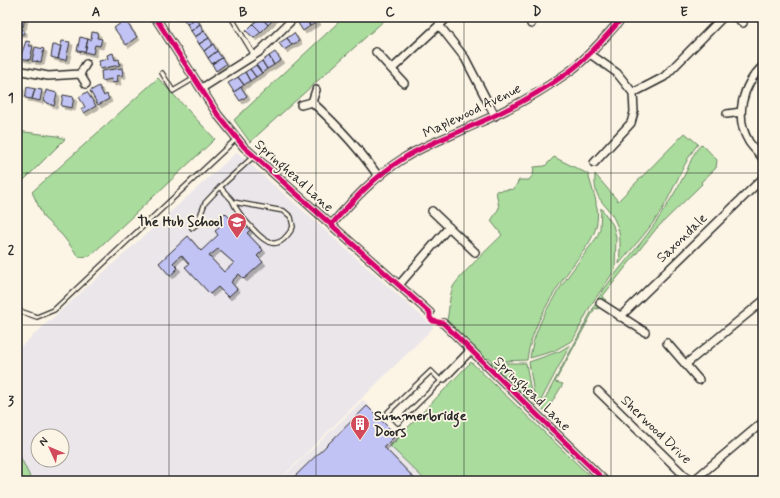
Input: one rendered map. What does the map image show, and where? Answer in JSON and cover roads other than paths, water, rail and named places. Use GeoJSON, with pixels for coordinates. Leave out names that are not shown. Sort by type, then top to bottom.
{"type":"FeatureCollection","features":[{"type":"Feature","properties":{"kind":"street","name":"Springhead Lane"},"geometry":{"type":"LineString","coordinates":[[156,17],[218,115],[236,139],[330,225],[430,313]]}},
{"type":"Feature","properties":{"kind":"street"},"geometry":{"type":"LineString","coordinates":[[202,88],[254,55],[295,17]]}},
{"type":"Feature","properties":{"kind":"street"},"geometry":{"type":"LineString","coordinates":[[392,69],[448,17]]}},
{"type":"Feature","properties":{"kind":"street","name":"Maplewood Avenue"},"geometry":{"type":"LineString","coordinates":[[330,225],[378,176],[404,157],[432,142],[495,116],[525,100],[571,71],[590,54],[623,17]]}},
{"type":"Feature","properties":{"kind":"street"},"geometry":{"type":"LineString","coordinates":[[633,93],[664,77],[723,17]]}},
{"type":"Feature","properties":{"kind":"street"},"geometry":{"type":"LineString","coordinates":[[736,17],[743,23]]}},
{"type":"Feature","properties":{"kind":"street"},"geometry":{"type":"LineString","coordinates":[[439,25],[465,58],[495,116]]}},
{"type":"Feature","properties":{"kind":"street"},"geometry":{"type":"LineString","coordinates":[[376,52],[404,83]]}},
{"type":"Feature","properties":{"kind":"street"},"geometry":{"type":"LineString","coordinates":[[590,54],[617,73],[633,93],[634,112],[631,123],[594,163]]}},
{"type":"Feature","properties":{"kind":"street"},"geometry":{"type":"LineString","coordinates":[[80,74],[86,64]]}},
{"type":"Feature","properties":{"kind":"street"},"geometry":{"type":"LineString","coordinates":[[763,66],[756,72],[743,96],[741,112],[749,142],[763,158]]}},
{"type":"Feature","properties":{"kind":"street"},"geometry":{"type":"LineString","coordinates":[[17,70],[48,76],[80,74]]}},
{"type":"Feature","properties":{"kind":"street"},"geometry":{"type":"LineString","coordinates":[[80,74],[86,84]]}},
{"type":"Feature","properties":{"kind":"street"},"geometry":{"type":"LineString","coordinates":[[312,102],[316,90]]}},
{"type":"Feature","properties":{"kind":"street"},"geometry":{"type":"LineString","coordinates":[[301,105],[312,102]]}},
{"type":"Feature","properties":{"kind":"street"},"geometry":{"type":"LineString","coordinates":[[312,102],[362,154],[378,176]]}},
{"type":"Feature","properties":{"kind":"street"},"geometry":{"type":"LineString","coordinates":[[727,114],[741,112]]}},
{"type":"Feature","properties":{"kind":"street","name":"Saxondale"},"geometry":{"type":"LineString","coordinates":[[620,318],[763,178]]}},
{"type":"Feature","properties":{"kind":"street"},"geometry":{"type":"LineString","coordinates":[[432,211],[475,252]]}},
{"type":"Feature","properties":{"kind":"street"},"geometry":{"type":"LineString","coordinates":[[399,285],[449,227]]}},
{"type":"Feature","properties":{"kind":"street"},"geometry":{"type":"LineString","coordinates":[[686,364],[763,301]]}},
{"type":"Feature","properties":{"kind":"street"},"geometry":{"type":"LineString","coordinates":[[600,303],[620,318],[645,332]]}},
{"type":"Feature","properties":{"kind":"street","name":"Springhead Lane"},"geometry":{"type":"LineString","coordinates":[[443,324],[605,481]]}},
{"type":"Feature","properties":{"kind":"street"},"geometry":{"type":"LineString","coordinates":[[667,343],[699,380]]}},
{"type":"Feature","properties":{"kind":"street"},"geometry":{"type":"LineString","coordinates":[[442,379],[471,350]]}},
{"type":"Feature","properties":{"kind":"street","name":"Sherwood Drive"},"geometry":{"type":"LineString","coordinates":[[598,391],[602,400],[690,481]]}},
{"type":"Feature","properties":{"kind":"street"},"geometry":{"type":"LineString","coordinates":[[693,481],[763,422]]}},
{"type":"Feature","properties":{"kind":"lane"},"geometry":{"type":"LineString","coordinates":[[231,17],[254,55]]}},
{"type":"Feature","properties":{"kind":"lane"},"geometry":{"type":"LineString","coordinates":[[162,73],[173,91],[195,78]]}},
{"type":"Feature","properties":{"kind":"lane"},"geometry":{"type":"LineString","coordinates":[[17,310],[37,317],[54,310],[236,139]]}},
{"type":"Feature","properties":{"kind":"lane"},"geometry":{"type":"LineString","coordinates":[[192,228],[197,224],[205,203],[254,156]]}},
{"type":"Feature","properties":{"kind":"lane"},"geometry":{"type":"LineString","coordinates":[[220,187],[233,202],[237,212],[263,240],[270,243],[278,242],[288,236],[293,227],[291,218],[284,211],[233,202]]}},
{"type":"Feature","properties":{"kind":"lane"},"geometry":{"type":"LineString","coordinates":[[430,371],[442,379],[398,423],[388,412],[430,371]]}},
{"type":"Feature","properties":{"kind":"place","name":"The Hub School"},"geometry":{"type":"Point","coordinates":[237,239]}},
{"type":"Feature","properties":{"kind":"place","name":"Summerbridge Doors"},"geometry":{"type":"Point","coordinates":[360,441]}}]}
